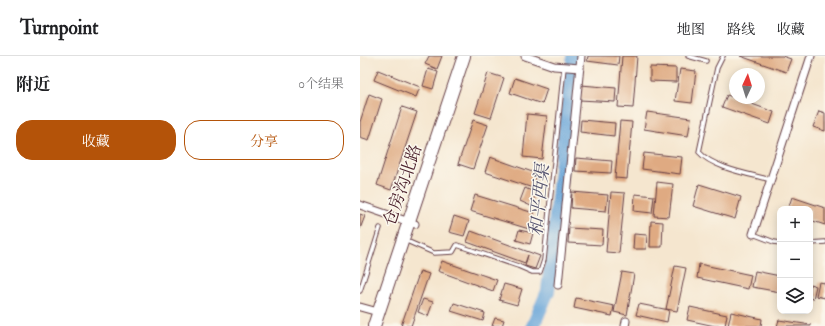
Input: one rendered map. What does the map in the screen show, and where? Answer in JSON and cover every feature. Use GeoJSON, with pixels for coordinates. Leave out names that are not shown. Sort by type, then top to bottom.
{"type":"FeatureCollection","features":[{"type":"Feature","properties":{"kind":"main road","name":"仓房沟北路"},"geometry":{"type":"LineString","coordinates":[[381,326],[409,242],[411,223],[464,56]]}},
{"type":"Feature","properties":{"kind":"main road","name":"仓房沟北路"},"geometry":{"type":"LineString","coordinates":[[374,326],[471,56]]}},
{"type":"Feature","properties":{"kind":"street"},"geometry":{"type":"LineString","coordinates":[[525,56],[554,66],[580,68]]}},
{"type":"Feature","properties":{"kind":"street"},"geometry":{"type":"LineString","coordinates":[[558,285],[581,56]]}},
{"type":"Feature","properties":{"kind":"street"},"geometry":{"type":"LineString","coordinates":[[753,234],[811,56]]}},
{"type":"Feature","properties":{"kind":"street"},"geometry":{"type":"LineString","coordinates":[[360,205],[411,223]]}},
{"type":"Feature","properties":{"kind":"street"},"geometry":{"type":"LineString","coordinates":[[360,307],[378,312]]}},
{"type":"Feature","properties":{"kind":"lane"},"geometry":{"type":"LineString","coordinates":[[688,56],[706,61]]}},
{"type":"Feature","properties":{"kind":"lane"},"geometry":{"type":"LineString","coordinates":[[723,56],[717,68],[699,152],[704,159],[714,163],[770,180]]}},
{"type":"Feature","properties":{"kind":"lane"},"geometry":{"type":"LineString","coordinates":[[409,242],[434,253],[453,252],[457,245],[532,272],[540,272],[544,260],[564,67]]}},
{"type":"Feature","properties":{"kind":"lane"},"geometry":{"type":"LineString","coordinates":[[360,291],[380,228]]}},
{"type":"Feature","properties":{"kind":"lane"},"geometry":{"type":"LineString","coordinates":[[753,234],[777,242]]}},
{"type":"Feature","properties":{"kind":"lane"},"geometry":{"type":"LineString","coordinates":[[813,243],[825,242]]}},
{"type":"Feature","properties":{"kind":"building"},"geometry":{"type":"Polygon","coordinates":[[[429,56],[442,56],[437,69],[425,64],[429,56]]]}},
{"type":"Feature","properties":{"kind":"building"},"geometry":{"type":"Polygon","coordinates":[[[588,56],[619,56],[618,65],[587,61],[588,56]]]}},
{"type":"Feature","properties":{"kind":"building"},"geometry":{"type":"Polygon","coordinates":[[[622,56],[637,56],[633,108],[618,107],[622,56]]]}},
{"type":"Feature","properties":{"kind":"building"},"geometry":{"type":"Polygon","coordinates":[[[740,56],[782,56],[791,59],[786,72],[740,56]]]}},
{"type":"Feature","properties":{"kind":"building"},"geometry":{"type":"Polygon","coordinates":[[[650,67],[676,68],[676,82],[650,81],[650,67]]]}},
{"type":"Feature","properties":{"kind":"building"},"geometry":{"type":"Polygon","coordinates":[[[428,69],[438,72],[433,89],[423,86],[428,69]]]}},
{"type":"Feature","properties":{"kind":"building"},"geometry":{"type":"Polygon","coordinates":[[[680,69],[696,71],[692,103],[675,101],[680,69]]]}},
{"type":"Feature","properties":{"kind":"building"},"geometry":{"type":"Polygon","coordinates":[[[378,70],[420,87],[416,97],[374,80],[378,70]]]}},
{"type":"Feature","properties":{"kind":"building"},"geometry":{"type":"Polygon","coordinates":[[[488,73],[504,78],[491,118],[475,113],[488,73]]]}},
{"type":"Feature","properties":{"kind":"building"},"geometry":{"type":"Polygon","coordinates":[[[515,78],[547,89],[542,104],[510,93],[515,78]]]}},
{"type":"Feature","properties":{"kind":"building"},"geometry":{"type":"Polygon","coordinates":[[[581,85],[616,88],[615,102],[580,100],[581,85]]]}},
{"type":"Feature","properties":{"kind":"building"},"geometry":{"type":"Polygon","coordinates":[[[369,94],[382,99],[369,140],[360,137],[360,122],[369,94]]]}},
{"type":"Feature","properties":{"kind":"building"},"geometry":{"type":"Polygon","coordinates":[[[727,95],[729,96],[729,104],[752,104],[774,112],[770,124],[722,107],[727,95]]]}},
{"type":"Feature","properties":{"kind":"building"},"geometry":{"type":"Polygon","coordinates":[[[402,107],[417,112],[391,190],[377,185],[402,107]]]}},
{"type":"Feature","properties":{"kind":"building"},"geometry":{"type":"Polygon","coordinates":[[[819,111],[825,113],[825,131],[813,127],[819,111]]]}},
{"type":"Feature","properties":{"kind":"building"},"geometry":{"type":"Polygon","coordinates":[[[647,112],[691,118],[688,136],[644,129],[647,112]]]}},
{"type":"Feature","properties":{"kind":"building"},"geometry":{"type":"Polygon","coordinates":[[[527,114],[547,116],[542,159],[523,157],[527,114]]]}},
{"type":"Feature","properties":{"kind":"building"},"geometry":{"type":"Polygon","coordinates":[[[473,120],[488,125],[473,169],[458,164],[473,120]]]}},
{"type":"Feature","properties":{"kind":"building"},"geometry":{"type":"Polygon","coordinates":[[[581,120],[615,123],[614,136],[580,132],[581,120]]]}},
{"type":"Feature","properties":{"kind":"building"},"geometry":{"type":"Polygon","coordinates":[[[620,121],[632,122],[627,179],[615,178],[620,121]]]}},
{"type":"Feature","properties":{"kind":"building"},"geometry":{"type":"Polygon","coordinates":[[[644,153],[682,157],[680,174],[642,169],[644,153]]]}},
{"type":"Feature","properties":{"kind":"building"},"geometry":{"type":"Polygon","coordinates":[[[490,157],[538,174],[533,188],[485,172],[490,157]]]}},
{"type":"Feature","properties":{"kind":"building"},"geometry":{"type":"Polygon","coordinates":[[[576,158],[612,161],[611,173],[575,171],[576,158]]]}},
{"type":"Feature","properties":{"kind":"building"},"geometry":{"type":"Polygon","coordinates":[[[657,182],[673,184],[669,217],[654,216],[657,182]]]}},
{"type":"Feature","properties":{"kind":"building"},"geometry":{"type":"Polygon","coordinates":[[[699,184],[741,197],[735,219],[693,206],[699,184]]]}},
{"type":"Feature","properties":{"kind":"building"},"geometry":{"type":"Polygon","coordinates":[[[525,188],[536,193],[531,206],[520,201],[525,188]]]}},
{"type":"Feature","properties":{"kind":"building"},"geometry":{"type":"Polygon","coordinates":[[[572,192],[608,195],[606,211],[571,208],[572,192]]]}},
{"type":"Feature","properties":{"kind":"building"},"geometry":{"type":"Polygon","coordinates":[[[611,192],[625,193],[619,253],[606,252],[611,192]]]}},
{"type":"Feature","properties":{"kind":"building"},"geometry":{"type":"Polygon","coordinates":[[[635,194],[654,196],[652,213],[634,211],[635,194]]]}},
{"type":"Feature","properties":{"kind":"building"},"geometry":{"type":"Polygon","coordinates":[[[475,195],[534,213],[529,229],[470,211],[475,195]]]}},
{"type":"Feature","properties":{"kind":"building"},"geometry":{"type":"Polygon","coordinates":[[[792,197],[825,208],[825,225],[813,221],[813,206],[789,206],[792,197]]]}},
{"type":"Feature","properties":{"kind":"building"},"geometry":{"type":"Polygon","coordinates":[[[360,214],[365,216],[360,229],[360,214]]]}},
{"type":"Feature","properties":{"kind":"building"},"geometry":{"type":"Polygon","coordinates":[[[454,216],[469,221],[464,236],[449,232],[454,216]]]}},
{"type":"Feature","properties":{"kind":"building"},"geometry":{"type":"Polygon","coordinates":[[[651,221],[663,222],[662,247],[650,247],[651,221]]]}},
{"type":"Feature","properties":{"kind":"building"},"geometry":{"type":"Polygon","coordinates":[[[569,228],[603,230],[602,245],[568,243],[569,228]]]}},
{"type":"Feature","properties":{"kind":"building"},"geometry":{"type":"Polygon","coordinates":[[[519,230],[533,233],[530,244],[516,240],[519,230]]]}},
{"type":"Feature","properties":{"kind":"building"},"geometry":{"type":"Polygon","coordinates":[[[471,231],[540,256],[535,269],[525,266],[528,255],[525,263],[467,242],[471,231]]]}},
{"type":"Feature","properties":{"kind":"building"},"geometry":{"type":"Polygon","coordinates":[[[634,234],[647,235],[646,249],[633,249],[634,234]]]}},
{"type":"Feature","properties":{"kind":"building"},"geometry":{"type":"Polygon","coordinates":[[[442,261],[497,280],[493,291],[438,271],[442,261]]]}},
{"type":"Feature","properties":{"kind":"building"},"geometry":{"type":"Polygon","coordinates":[[[699,264],[751,275],[748,289],[697,278],[699,264]]]}},
{"type":"Feature","properties":{"kind":"building"},"geometry":{"type":"Polygon","coordinates":[[[675,266],[686,268],[677,311],[666,309],[675,266]]]}},
{"type":"Feature","properties":{"kind":"building"},"geometry":{"type":"Polygon","coordinates":[[[420,271],[429,274],[411,326],[401,326],[420,271]]]}},
{"type":"Feature","properties":{"kind":"building"},"geometry":{"type":"Polygon","coordinates":[[[755,271],[777,275],[777,291],[752,287],[755,271]]]}},
{"type":"Feature","properties":{"kind":"building"},"geometry":{"type":"Polygon","coordinates":[[[622,272],[634,274],[627,315],[614,312],[622,272]]]}},
{"type":"Feature","properties":{"kind":"building"},"geometry":{"type":"Polygon","coordinates":[[[819,282],[825,283],[825,298],[816,296],[819,282]]]}},
{"type":"Feature","properties":{"kind":"building"},"geometry":{"type":"Polygon","coordinates":[[[504,284],[522,289],[517,305],[499,300],[504,284]]]}},
{"type":"Feature","properties":{"kind":"building"},"geometry":{"type":"Polygon","coordinates":[[[813,285],[816,286],[813,299],[813,285]]]}},
{"type":"Feature","properties":{"kind":"building"},"geometry":{"type":"Polygon","coordinates":[[[576,298],[614,306],[612,316],[574,308],[576,298]]]}},
{"type":"Feature","properties":{"kind":"building"},"geometry":{"type":"Polygon","coordinates":[[[423,299],[433,302],[428,316],[418,312],[423,299]]]}},
{"type":"Feature","properties":{"kind":"building"},"geometry":{"type":"Polygon","coordinates":[[[454,303],[485,313],[483,321],[451,311],[454,303]]]}},
{"type":"Feature","properties":{"kind":"building"},"geometry":{"type":"Polygon","coordinates":[[[639,304],[669,310],[667,322],[636,315],[639,304]]]}},
{"type":"Feature","properties":{"kind":"building"},"geometry":{"type":"Polygon","coordinates":[[[690,307],[727,315],[725,326],[715,326],[687,320],[690,307]]]}},
{"type":"Feature","properties":{"kind":"building"},"geometry":{"type":"Polygon","coordinates":[[[731,312],[762,319],[761,326],[728,326],[731,312]]]}},
{"type":"Feature","properties":{"kind":"building"},"geometry":{"type":"Polygon","coordinates":[[[495,318],[504,320],[502,326],[492,326],[495,318]]]}},
{"type":"Feature","properties":{"kind":"building"},"geometry":{"type":"Polygon","coordinates":[[[779,320],[811,325],[811,326],[777,326],[779,320]]]}},
{"type":"Feature","properties":{"kind":"waterway","name":"和平西渠"},"geometry":{"type":"LineString","coordinates":[[573,56],[573,61]]}},
{"type":"Feature","properties":{"kind":"waterway","name":"和平西渠"},"geometry":{"type":"LineString","coordinates":[[533,326],[548,291],[571,74]]}}]}
